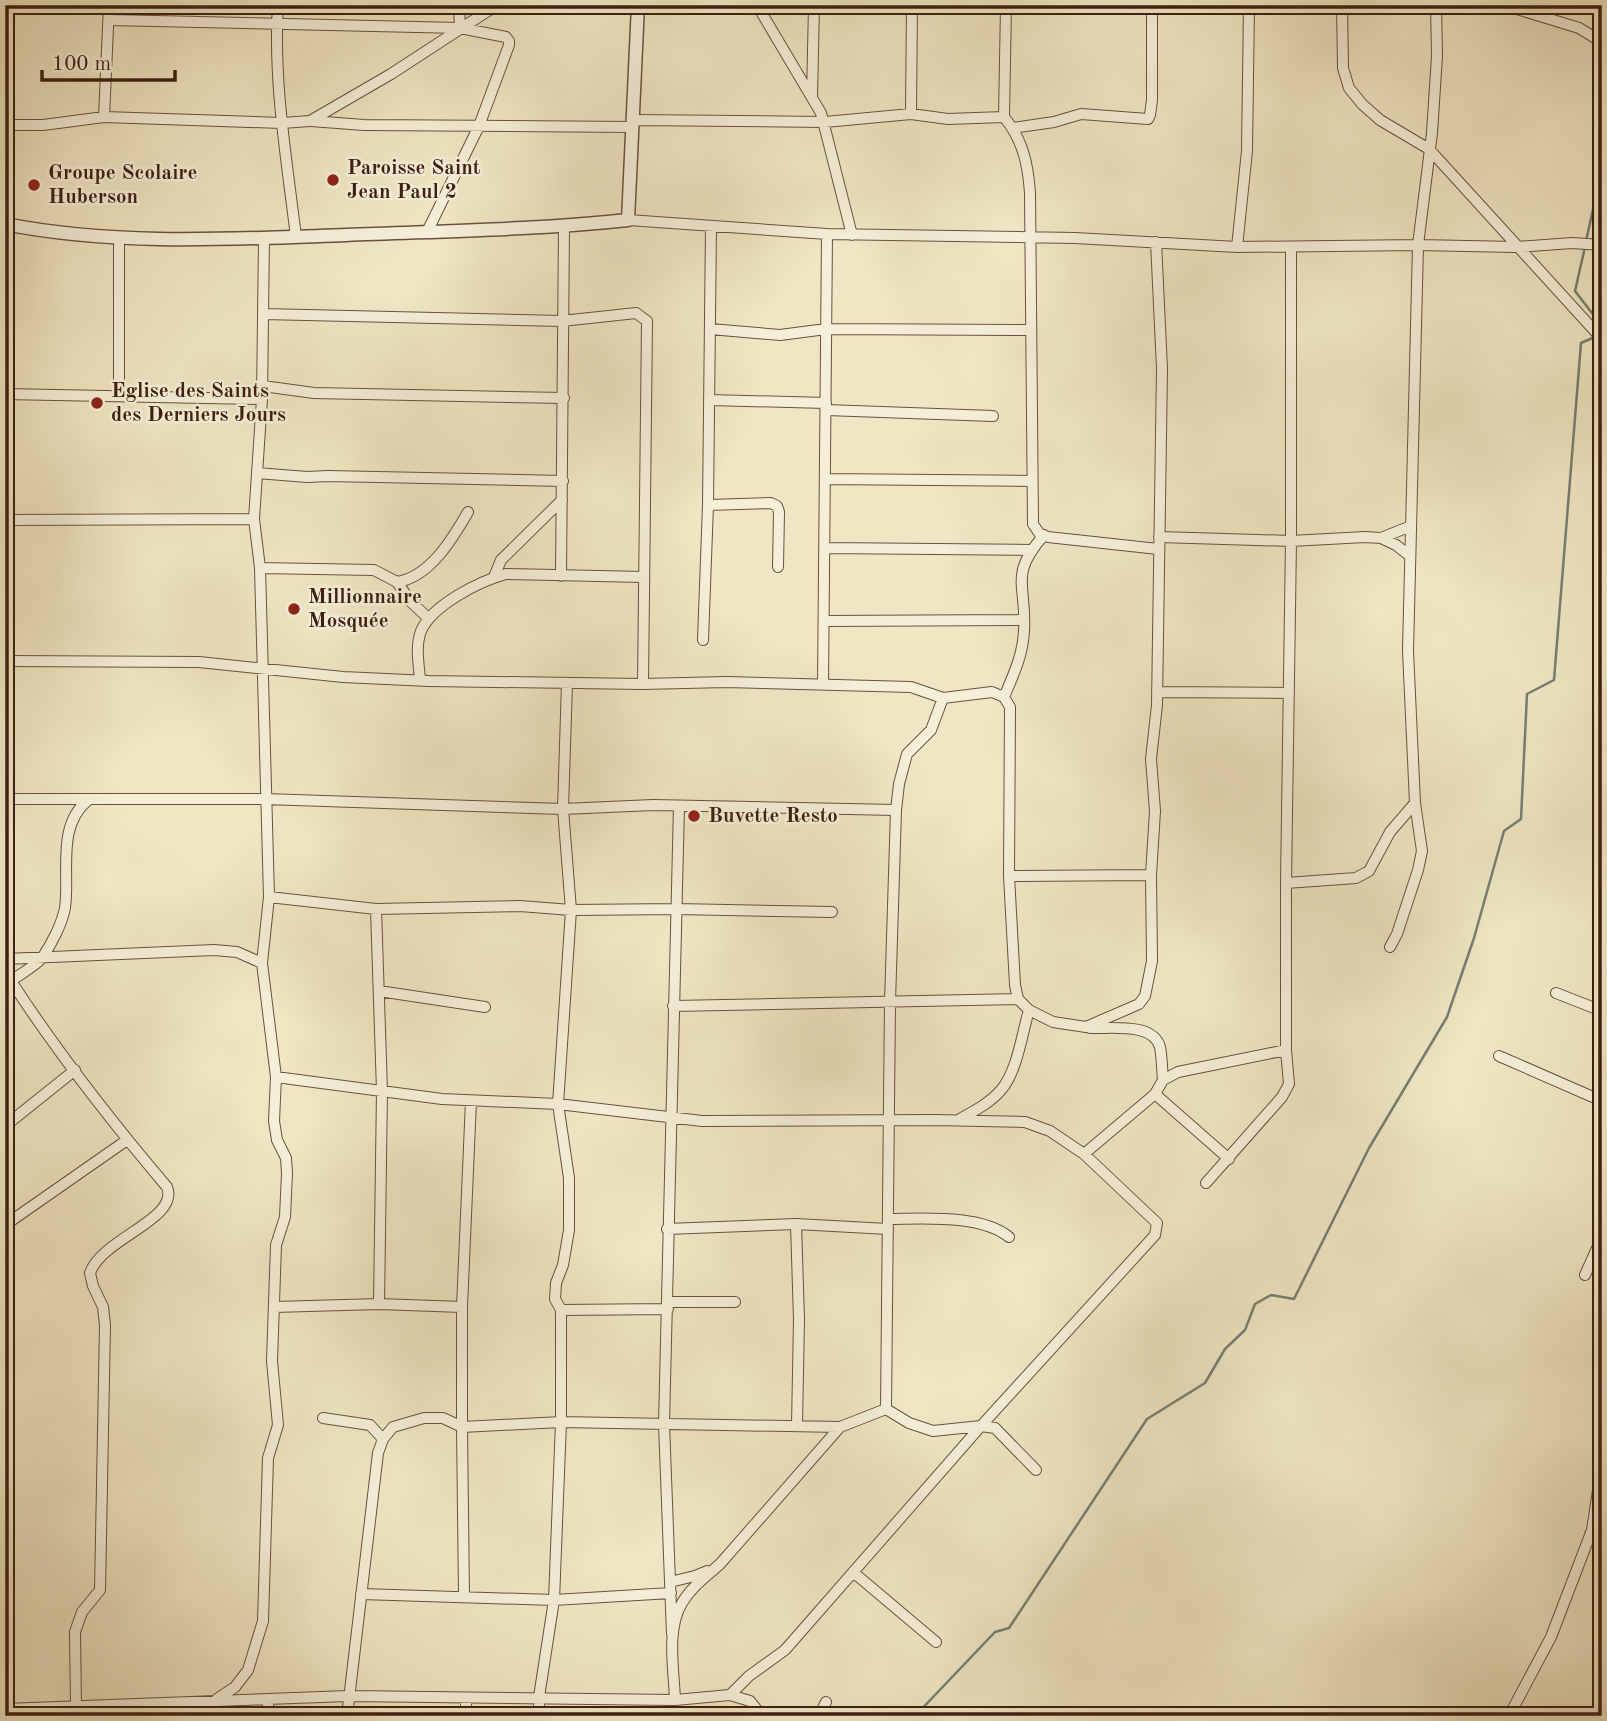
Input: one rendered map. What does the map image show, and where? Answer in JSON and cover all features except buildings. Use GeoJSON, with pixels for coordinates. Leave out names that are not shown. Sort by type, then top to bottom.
{"type":"FeatureCollection","features":[{"type":"Feature","properties":{"kind":"street"},"geometry":{"type":"LineString","coordinates":[[104,117],[109,5]]}},
{"type":"Feature","properties":{"kind":"street"},"geometry":{"type":"LineString","coordinates":[[278,5],[282,123],[296,237]]}},
{"type":"Feature","properties":{"kind":"street"},"geometry":{"type":"LineString","coordinates":[[459,5],[460,28]]}},
{"type":"Feature","properties":{"kind":"street"},"geometry":{"type":"LineString","coordinates":[[310,121],[391,74],[497,5]]}},
{"type":"Feature","properties":{"kind":"street"},"geometry":{"type":"LineString","coordinates":[[628,220],[638,5]]}},
{"type":"Feature","properties":{"kind":"street"},"geometry":{"type":"LineString","coordinates":[[757,5],[825,122],[852,235]]}},
{"type":"Feature","properties":{"kind":"street"},"geometry":{"type":"LineString","coordinates":[[812,97],[814,5]]}},
{"type":"Feature","properties":{"kind":"street"},"geometry":{"type":"LineString","coordinates":[[911,114],[912,5]]}},
{"type":"Feature","properties":{"kind":"street"},"geometry":{"type":"LineString","coordinates":[[1006,5],[1004,117],[1023,148],[1029,169],[1033,524],[1039,533],[1044,535],[1158,549]]}},
{"type":"Feature","properties":{"kind":"street"},"geometry":{"type":"LineString","coordinates":[[1013,128],[1054,122],[1081,114],[1148,119],[1152,100],[1152,5]]}},
{"type":"Feature","properties":{"kind":"street"},"geometry":{"type":"LineString","coordinates":[[1237,247],[1247,151],[1249,5]]}},
{"type":"Feature","properties":{"kind":"street"},"geometry":{"type":"LineString","coordinates":[[1342,5],[1343,68],[1349,89],[1380,120],[1429,149],[1602,339]]}},
{"type":"Feature","properties":{"kind":"street"},"geometry":{"type":"LineString","coordinates":[[1390,947],[1397,934],[1422,851],[1415,803],[1408,651],[1418,245],[1437,56],[1436,5]]}},
{"type":"Feature","properties":{"kind":"street"},"geometry":{"type":"LineString","coordinates":[[1504,5],[1579,28],[1602,42]]}},
{"type":"Feature","properties":{"kind":"street"},"geometry":{"type":"LineString","coordinates":[[109,20],[460,28],[506,37],[509,41],[479,126],[427,232]]}},
{"type":"Feature","properties":{"kind":"street"},"geometry":{"type":"LineString","coordinates":[[5,125],[43,125],[104,117],[479,126],[825,122],[911,114],[948,119],[1004,117]]}},
{"type":"Feature","properties":{"kind":"street"},"geometry":{"type":"LineString","coordinates":[[5,224],[80,236],[119,238],[296,237],[564,227],[628,220],[827,234],[1076,238],[1237,247],[1516,247],[1572,243],[1601,245]]}},
{"type":"Feature","properties":{"kind":"street"},"geometry":{"type":"LineString","coordinates":[[703,640],[708,505],[711,226]]}},
{"type":"Feature","properties":{"kind":"street"},"geometry":{"type":"LineString","coordinates":[[561,576],[564,227]]}},
{"type":"Feature","properties":{"kind":"street"},"geometry":{"type":"LineString","coordinates":[[824,685],[827,234]]}},
{"type":"Feature","properties":{"kind":"street"},"geometry":{"type":"LineString","coordinates":[[119,238],[119,395]]}},
{"type":"Feature","properties":{"kind":"street"},"geometry":{"type":"LineString","coordinates":[[217,1699],[235,1687],[248,1670],[263,1622],[268,1458],[275,1440],[279,1415],[272,1361],[276,1245],[285,1217],[287,1172],[286,1158],[274,1121],[276,1077],[262,963],[269,897],[260,568],[254,519],[263,386],[264,238]]}},
{"type":"Feature","properties":{"kind":"street"},"geometry":{"type":"LineString","coordinates":[[1086,1027],[1139,1004],[1145,996],[1152,961],[1151,875],[1155,811],[1151,759],[1157,692],[1162,368],[1156,242]]}},
{"type":"Feature","properties":{"kind":"street"},"geometry":{"type":"LineString","coordinates":[[1206,1183],[1282,1097],[1289,1084],[1286,1050],[1286,883],[1291,541],[1291,247]]}},
{"type":"Feature","properties":{"kind":"street"},"geometry":{"type":"LineString","coordinates":[[263,314],[562,321],[636,313],[647,321],[643,684]]}},
{"type":"Feature","properties":{"kind":"street"},"geometry":{"type":"LineString","coordinates":[[710,329],[780,335],[826,329],[1031,330]]}},
{"type":"Feature","properties":{"kind":"street"},"geometry":{"type":"LineString","coordinates":[[263,386],[314,393],[564,398]]}},
{"type":"Feature","properties":{"kind":"street"},"geometry":{"type":"LineString","coordinates":[[5,394],[262,399]]}},
{"type":"Feature","properties":{"kind":"street"},"geometry":{"type":"LineString","coordinates":[[709,400],[993,416]]}},
{"type":"Feature","properties":{"kind":"street"},"geometry":{"type":"LineString","coordinates":[[257,473],[307,477],[563,481]]}},
{"type":"Feature","properties":{"kind":"street"},"geometry":{"type":"LineString","coordinates":[[825,479],[1032,481]]}},
{"type":"Feature","properties":{"kind":"street"},"geometry":{"type":"LineString","coordinates":[[494,577],[501,560],[562,500]]}},
{"type":"Feature","properties":{"kind":"street"},"geometry":{"type":"LineString","coordinates":[[708,505],[771,503],[777,506],[778,567]]}},
{"type":"Feature","properties":{"kind":"street"},"geometry":{"type":"LineString","coordinates":[[397,582],[413,577],[449,545],[468,512]]}},
{"type":"Feature","properties":{"kind":"street"},"geometry":{"type":"LineString","coordinates":[[5,520],[254,519]]}},
{"type":"Feature","properties":{"kind":"street"},"geometry":{"type":"LineString","coordinates":[[1159,537],[1291,541],[1381,538],[1411,526]]}},
{"type":"Feature","properties":{"kind":"street"},"geometry":{"type":"LineString","coordinates":[[1004,697],[1022,648],[1023,565],[1044,535]]}},
{"type":"Feature","properties":{"kind":"street"},"geometry":{"type":"LineString","coordinates":[[1381,538],[1410,556]]}},
{"type":"Feature","properties":{"kind":"street"},"geometry":{"type":"LineString","coordinates":[[825,548],[1031,550]]}},
{"type":"Feature","properties":{"kind":"street"},"geometry":{"type":"LineString","coordinates":[[260,568],[366,569],[382,573],[397,582],[411,602],[428,618]]}},
{"type":"Feature","properties":{"kind":"street"},"geometry":{"type":"LineString","coordinates":[[420,680],[417,648],[428,618],[463,592],[494,577],[506,574],[644,577]]}},
{"type":"Feature","properties":{"kind":"street"},"geometry":{"type":"LineString","coordinates":[[824,621],[1024,620]]}},
{"type":"Feature","properties":{"kind":"street"},"geometry":{"type":"LineString","coordinates":[[5,661],[199,662],[343,677],[420,680],[643,684],[726,682],[912,687],[943,698],[992,692],[1004,697],[1010,706],[1009,876],[1018,999],[1029,1010],[1052,1022],[1141,1030],[1152,1034],[1159,1045],[1163,1080]]}},
{"type":"Feature","properties":{"kind":"street"},"geometry":{"type":"LineString","coordinates":[[539,1716],[539,1697],[554,1600],[561,1422],[561,1310],[555,1298],[569,1230],[569,1178],[558,1104],[571,910],[563,809],[567,683]]}},
{"type":"Feature","properties":{"kind":"street"},"geometry":{"type":"LineString","coordinates":[[1157,692],[1289,693]]}},
{"type":"Feature","properties":{"kind":"street"},"geometry":{"type":"LineString","coordinates":[[886,1409],[890,1002],[896,810],[907,754],[931,730],[943,698]]}},
{"type":"Feature","properties":{"kind":"street"},"geometry":{"type":"LineString","coordinates":[[5,799],[265,799],[563,809],[635,805],[896,810]]}},
{"type":"Feature","properties":{"kind":"street"},"geometry":{"type":"LineString","coordinates":[[71,1709],[75,1632],[82,1612],[100,1590],[105,1325],[103,1307],[90,1273],[102,1254],[125,1235],[159,1215],[170,1200],[167,1187],[127,1140],[40,1026],[11,981],[41,959],[59,927],[65,910],[67,850],[73,816],[88,800]]}},
{"type":"Feature","properties":{"kind":"street"},"geometry":{"type":"LineString","coordinates":[[1286,883],[1356,878],[1363,875],[1369,871],[1390,832],[1415,803]]}},
{"type":"Feature","properties":{"kind":"street"},"geometry":{"type":"LineString","coordinates":[[675,1700],[664,1424],[679,806]]}},
{"type":"Feature","properties":{"kind":"street"},"geometry":{"type":"LineString","coordinates":[[1009,876],[1151,875]]}},
{"type":"Feature","properties":{"kind":"street"},"geometry":{"type":"LineString","coordinates":[[269,897],[376,909],[520,906],[571,910],[832,912]]}},
{"type":"Feature","properties":{"kind":"street"},"geometry":{"type":"LineString","coordinates":[[376,909],[382,1091],[379,1304]]}},
{"type":"Feature","properties":{"kind":"street"},"geometry":{"type":"LineString","coordinates":[[5,959],[214,950],[237,952],[262,963]]}},
{"type":"Feature","properties":{"kind":"street"},"geometry":{"type":"LineString","coordinates":[[379,990],[485,1007]]}},
{"type":"Feature","properties":{"kind":"street"},"geometry":{"type":"LineString","coordinates":[[1556,993],[1602,1011]]}},
{"type":"Feature","properties":{"kind":"street"},"geometry":{"type":"LineString","coordinates":[[673,1006],[1018,999]]}},
{"type":"Feature","properties":{"kind":"street"},"geometry":{"type":"LineString","coordinates":[[958,1120],[981,1107],[1002,1090],[1012,1073],[1029,1010]]}},
{"type":"Feature","properties":{"kind":"street"},"geometry":{"type":"LineString","coordinates":[[1084,1154],[1155,1094],[1163,1080],[1178,1072],[1286,1050]]}},
{"type":"Feature","properties":{"kind":"street"},"geometry":{"type":"LineString","coordinates":[[1499,1056],[1602,1101]]}},
{"type":"Feature","properties":{"kind":"street"},"geometry":{"type":"LineString","coordinates":[[5,1126],[75,1070]]}},
{"type":"Feature","properties":{"kind":"street"},"geometry":{"type":"LineString","coordinates":[[276,1077],[442,1099],[558,1104],[702,1121],[1025,1122],[1050,1131],[1084,1154],[1157,1223],[1155,1235],[981,1426],[785,1650],[730,1695]]}},
{"type":"Feature","properties":{"kind":"street"},"geometry":{"type":"LineString","coordinates":[[1155,1094],[1229,1160]]}},
{"type":"Feature","properties":{"kind":"street"},"geometry":{"type":"LineString","coordinates":[[464,1595],[462,1307],[471,1101]]}},
{"type":"Feature","properties":{"kind":"street"},"geometry":{"type":"LineString","coordinates":[[8,1223],[127,1140]]}},
{"type":"Feature","properties":{"kind":"street"},"geometry":{"type":"LineString","coordinates":[[667,1229],[888,1224],[945,1219],[989,1225],[1009,1237]]}},
{"type":"Feature","properties":{"kind":"street"},"geometry":{"type":"LineString","coordinates":[[796,1224],[799,1319],[797,1425]]}},
{"type":"Feature","properties":{"kind":"street"},"geometry":{"type":"LineString","coordinates":[[1585,1275],[1602,1237]]}},
{"type":"Feature","properties":{"kind":"street"},"geometry":{"type":"LineString","coordinates":[[561,1310],[735,1302]]}},
{"type":"Feature","properties":{"kind":"street"},"geometry":{"type":"LineString","coordinates":[[274,1307],[379,1304],[462,1307]]}},
{"type":"Feature","properties":{"kind":"street"},"geometry":{"type":"LineString","coordinates":[[886,1409],[909,1423],[933,1431],[981,1426],[995,1428],[1036,1470]]}},
{"type":"Feature","properties":{"kind":"street"},"geometry":{"type":"LineString","coordinates":[[347,1716],[378,1453],[383,1439],[393,1427],[424,1418],[443,1418],[462,1427],[561,1422],[840,1426],[886,1409]]}},
{"type":"Feature","properties":{"kind":"street"},"geometry":{"type":"LineString","coordinates":[[323,1418],[370,1425],[383,1439]]}},
{"type":"Feature","properties":{"kind":"street"},"geometry":{"type":"LineString","coordinates":[[672,1634],[681,1604],[697,1584],[720,1564],[840,1426]]}},
{"type":"Feature","properties":{"kind":"street"},"geometry":{"type":"LineString","coordinates":[[1509,1716],[1551,1636],[1591,1530],[1602,1464]]}},
{"type":"Feature","properties":{"kind":"street"},"geometry":{"type":"LineString","coordinates":[[361,1594],[464,1595],[554,1600],[671,1587],[720,1564]]}},
{"type":"Feature","properties":{"kind":"street"},"geometry":{"type":"LineString","coordinates":[[853,1572],[936,1642]]}},
{"type":"Feature","properties":{"kind":"street"},"geometry":{"type":"LineString","coordinates":[[8,1711],[217,1699],[268,1700],[348,1696],[675,1700],[730,1695],[750,1701],[762,1716]]}},
{"type":"Feature","properties":{"kind":"street"},"geometry":{"type":"LineString","coordinates":[[466,1699],[466,1716]]}},
{"type":"Feature","properties":{"kind":"street"},"geometry":{"type":"LineString","coordinates":[[268,1700],[268,1716]]}},
{"type":"Feature","properties":{"kind":"street"},"geometry":{"type":"LineString","coordinates":[[818,1716],[826,1702]]}},
{"type":"Feature","properties":{"kind":"waterway"},"geometry":{"type":"LineString","coordinates":[[1586,241],[1602,169]]}},
{"type":"Feature","properties":{"kind":"waterway"},"geometry":{"type":"LineString","coordinates":[[1585,247],[1575,291],[1602,326]]}},
{"type":"Feature","properties":{"kind":"waterway"},"geometry":{"type":"LineString","coordinates":[[915,1716],[995,1632],[1009,1628],[1147,1419],[1205,1383],[1225,1349],[1245,1330],[1255,1304],[1271,1295],[1294,1299],[1369,1148],[1447,1017],[1474,938],[1504,831],[1521,819],[1527,694],[1554,680],[1581,343],[1595,337]]}},
{"type":"Feature","properties":{"kind":"place","name":"Paroisse Saint Jean Paul 2"},"geometry":{"type":"Point","coordinates":[333,180]}},
{"type":"Feature","properties":{"kind":"place","name":"Groupe Scolaire Huberson"},"geometry":{"type":"Point","coordinates":[34,185]}},
{"type":"Feature","properties":{"kind":"place","name":"Eglise des Saints des Derniers Jours"},"geometry":{"type":"Point","coordinates":[97,403]}},
{"type":"Feature","properties":{"kind":"place","name":"Millionnaire Mosquée"},"geometry":{"type":"Point","coordinates":[294,609]}},
{"type":"Feature","properties":{"kind":"place","name":"Buvette Resto"},"geometry":{"type":"Point","coordinates":[694,816]}}]}
